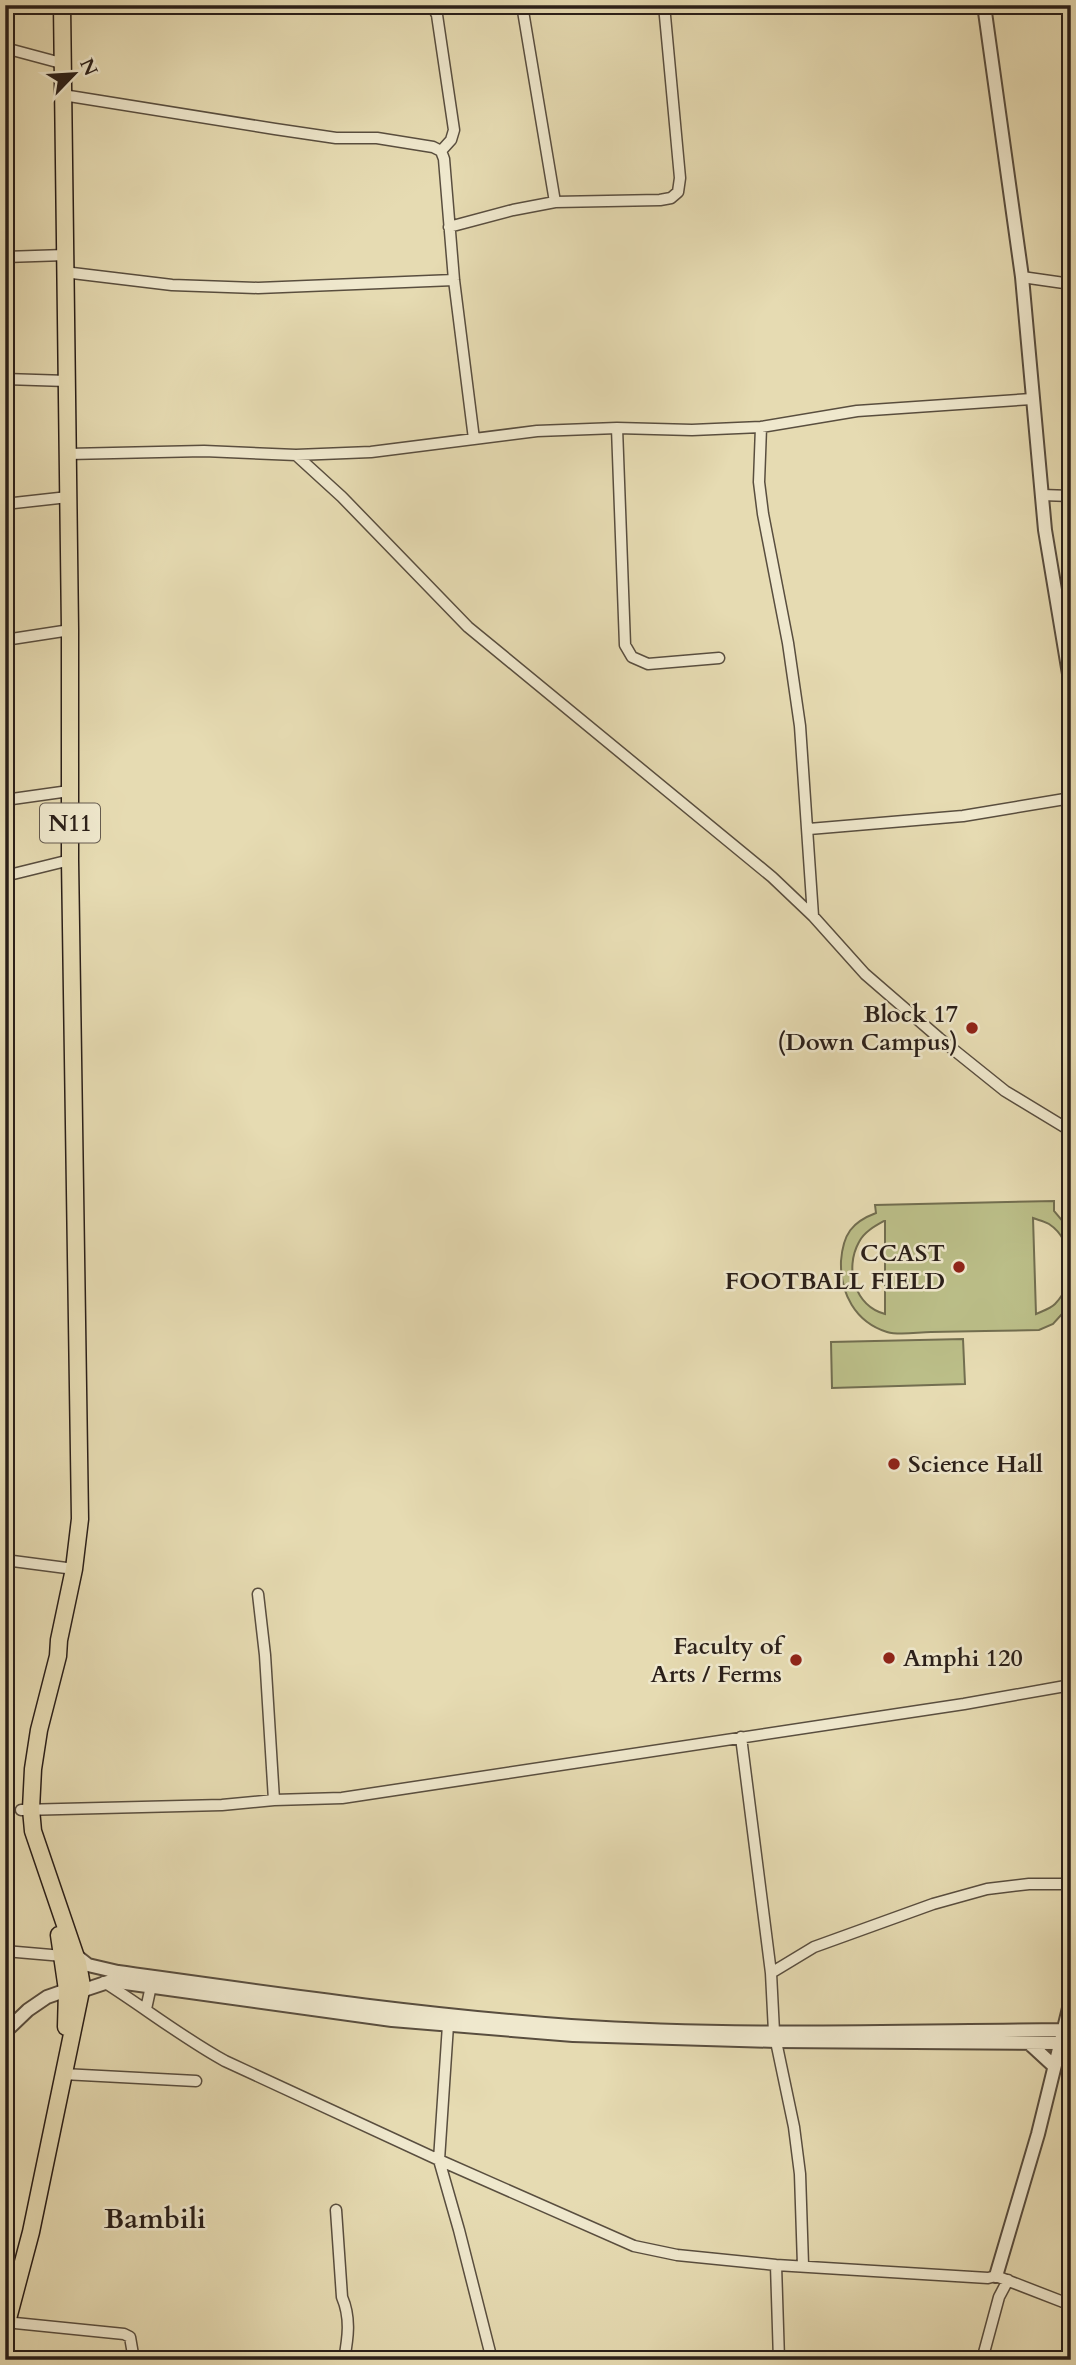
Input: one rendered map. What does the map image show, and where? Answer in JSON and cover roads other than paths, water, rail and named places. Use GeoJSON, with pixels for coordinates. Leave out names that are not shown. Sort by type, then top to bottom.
{"type":"FeatureCollection","features":[{"type":"Feature","properties":{"kind":"highway","name":"N11"},"geometry":{"type":"LineString","coordinates":[[6,2325],[31,2232],[64,2069],[74,1991],[81,1973],[67,1956],[26,1810],[39,1730],[58,1656],[80,1519],[69,791],[70,630],[62,5]]}},
{"type":"Feature","properties":{"kind":"street"},"geometry":{"type":"LineString","coordinates":[[302,5],[350,5]]}},
{"type":"Feature","properties":{"kind":"street"},"geometry":{"type":"LineString","coordinates":[[432,5],[437,15],[454,130],[451,140],[441,151]]}},
{"type":"Feature","properties":{"kind":"street"},"geometry":{"type":"LineString","coordinates":[[522,5],[555,202]]}},
{"type":"Feature","properties":{"kind":"street"},"geometry":{"type":"LineString","coordinates":[[449,228],[513,210],[555,202],[660,200],[671,198],[678,191],[680,178],[664,5]]}},
{"type":"Feature","properties":{"kind":"street"},"geometry":{"type":"LineString","coordinates":[[984,5],[1022,277],[1045,530],[1071,686]]}},
{"type":"Feature","properties":{"kind":"street"},"geometry":{"type":"LineString","coordinates":[[5,48],[61,63]]}},
{"type":"Feature","properties":{"kind":"street"},"geometry":{"type":"LineString","coordinates":[[63,95],[337,138],[377,138],[433,147],[441,151],[474,439]]}},
{"type":"Feature","properties":{"kind":"street"},"geometry":{"type":"LineString","coordinates":[[5,257],[65,255]]}},
{"type":"Feature","properties":{"kind":"street"},"geometry":{"type":"LineString","coordinates":[[64,272],[172,285],[258,288],[454,280]]}},
{"type":"Feature","properties":{"kind":"street"},"geometry":{"type":"LineString","coordinates":[[1022,277],[1071,284]]}},
{"type":"Feature","properties":{"kind":"street"},"geometry":{"type":"LineString","coordinates":[[5,379],[67,381]]}},
{"type":"Feature","properties":{"kind":"street"},"geometry":{"type":"LineString","coordinates":[[68,454],[204,451],[296,455],[371,453],[537,431],[761,427],[857,411],[1032,399]]}},
{"type":"Feature","properties":{"kind":"street"},"geometry":{"type":"LineString","coordinates":[[761,427],[759,482],[800,726],[813,916]]}},
{"type":"Feature","properties":{"kind":"street"},"geometry":{"type":"LineString","coordinates":[[617,428],[625,645],[632,657],[648,664],[719,658]]}},
{"type":"Feature","properties":{"kind":"street"},"geometry":{"type":"LineString","coordinates":[[296,455],[342,497],[468,627],[772,877],[813,916],[864,974],[1005,1091],[1071,1131]]}},
{"type":"Feature","properties":{"kind":"street"},"geometry":{"type":"LineString","coordinates":[[1042,495],[1071,496]]}},
{"type":"Feature","properties":{"kind":"street"},"geometry":{"type":"LineString","coordinates":[[5,504],[68,497]]}},
{"type":"Feature","properties":{"kind":"street"},"geometry":{"type":"LineString","coordinates":[[5,639],[70,630]]}},
{"type":"Feature","properties":{"kind":"street"},"geometry":{"type":"LineString","coordinates":[[5,800],[69,791]]}},
{"type":"Feature","properties":{"kind":"street"},"geometry":{"type":"LineString","coordinates":[[809,829],[963,816],[1071,797]]}},
{"type":"Feature","properties":{"kind":"street"},"geometry":{"type":"LineString","coordinates":[[5,876],[70,860]]}},
{"type":"Feature","properties":{"kind":"street"},"geometry":{"type":"LineString","coordinates":[[5,1560],[74,1569]]}},
{"type":"Feature","properties":{"kind":"street"},"geometry":{"type":"LineString","coordinates":[[258,1594],[267,1682],[274,1800]]}},
{"type":"Feature","properties":{"kind":"street"},"geometry":{"type":"LineString","coordinates":[[26,1810],[222,1805],[342,1798],[1071,1685]]}},
{"type":"Feature","properties":{"kind":"street"},"geometry":{"type":"LineString","coordinates":[[741,1737],[771,1973],[775,2037],[794,2127],[800,2174],[803,2265]]}},
{"type":"Feature","properties":{"kind":"street"},"geometry":{"type":"LineString","coordinates":[[771,1973],[814,1947],[933,1904],[987,1889],[1030,1884],[1071,1884]]}},
{"type":"Feature","properties":{"kind":"street"},"geometry":{"type":"LineString","coordinates":[[5,1951],[67,1956],[98,1969],[393,2010],[573,2026],[775,2037],[1029,2043],[1061,2036]]}},
{"type":"Feature","properties":{"kind":"street"},"geometry":{"type":"LineString","coordinates":[[104,1982],[192,2043],[225,2061],[439,2161],[634,2246],[677,2255],[776,2264],[1002,2278],[1071,2305]]}},
{"type":"Feature","properties":{"kind":"street"},"geometry":{"type":"LineString","coordinates":[[5,2032],[37,2003],[104,1982],[151,1986],[392,2020],[573,2035],[1061,2036]]}},
{"type":"Feature","properties":{"kind":"street"},"geometry":{"type":"LineString","coordinates":[[146,2009],[151,1986]]}},
{"type":"Feature","properties":{"kind":"street"},"geometry":{"type":"LineString","coordinates":[[982,2360],[1071,2000]]}},
{"type":"Feature","properties":{"kind":"street"},"geometry":{"type":"LineString","coordinates":[[448,2025],[439,2161],[460,2230],[492,2360]]}},
{"type":"Feature","properties":{"kind":"street"},"geometry":{"type":"LineString","coordinates":[[1029,2043],[1054,2066]]}},
{"type":"Feature","properties":{"kind":"street"},"geometry":{"type":"LineString","coordinates":[[64,2069],[196,2081]]}},
{"type":"Feature","properties":{"kind":"street"},"geometry":{"type":"LineString","coordinates":[[336,2210],[342,2297],[349,2323],[344,2360]]}},
{"type":"Feature","properties":{"kind":"street"},"geometry":{"type":"LineString","coordinates":[[776,2264],[779,2360]]}},
{"type":"Feature","properties":{"kind":"street"},"geometry":{"type":"LineString","coordinates":[[6,2325],[124,2334],[130,2337],[134,2360]]}},
{"type":"Feature","properties":{"kind":"place","name":"Block 17 (Down Campus)"},"geometry":{"type":"Point","coordinates":[972,1028]}},
{"type":"Feature","properties":{"kind":"place","name":"CCAST FOOTBALL FIELD"},"geometry":{"type":"Point","coordinates":[959,1267]}},
{"type":"Feature","properties":{"kind":"place","name":"Science Hall"},"geometry":{"type":"Point","coordinates":[894,1464]}},
{"type":"Feature","properties":{"kind":"place","name":"Amphi 120"},"geometry":{"type":"Point","coordinates":[889,1658]}},
{"type":"Feature","properties":{"kind":"place","name":"Faculty of Arts / Ferms"},"geometry":{"type":"Point","coordinates":[796,1660]}},
{"type":"Feature","properties":{"kind":"district","name":"Bambili"},"geometry":{"type":"Point","coordinates":[155,2219]}}]}
